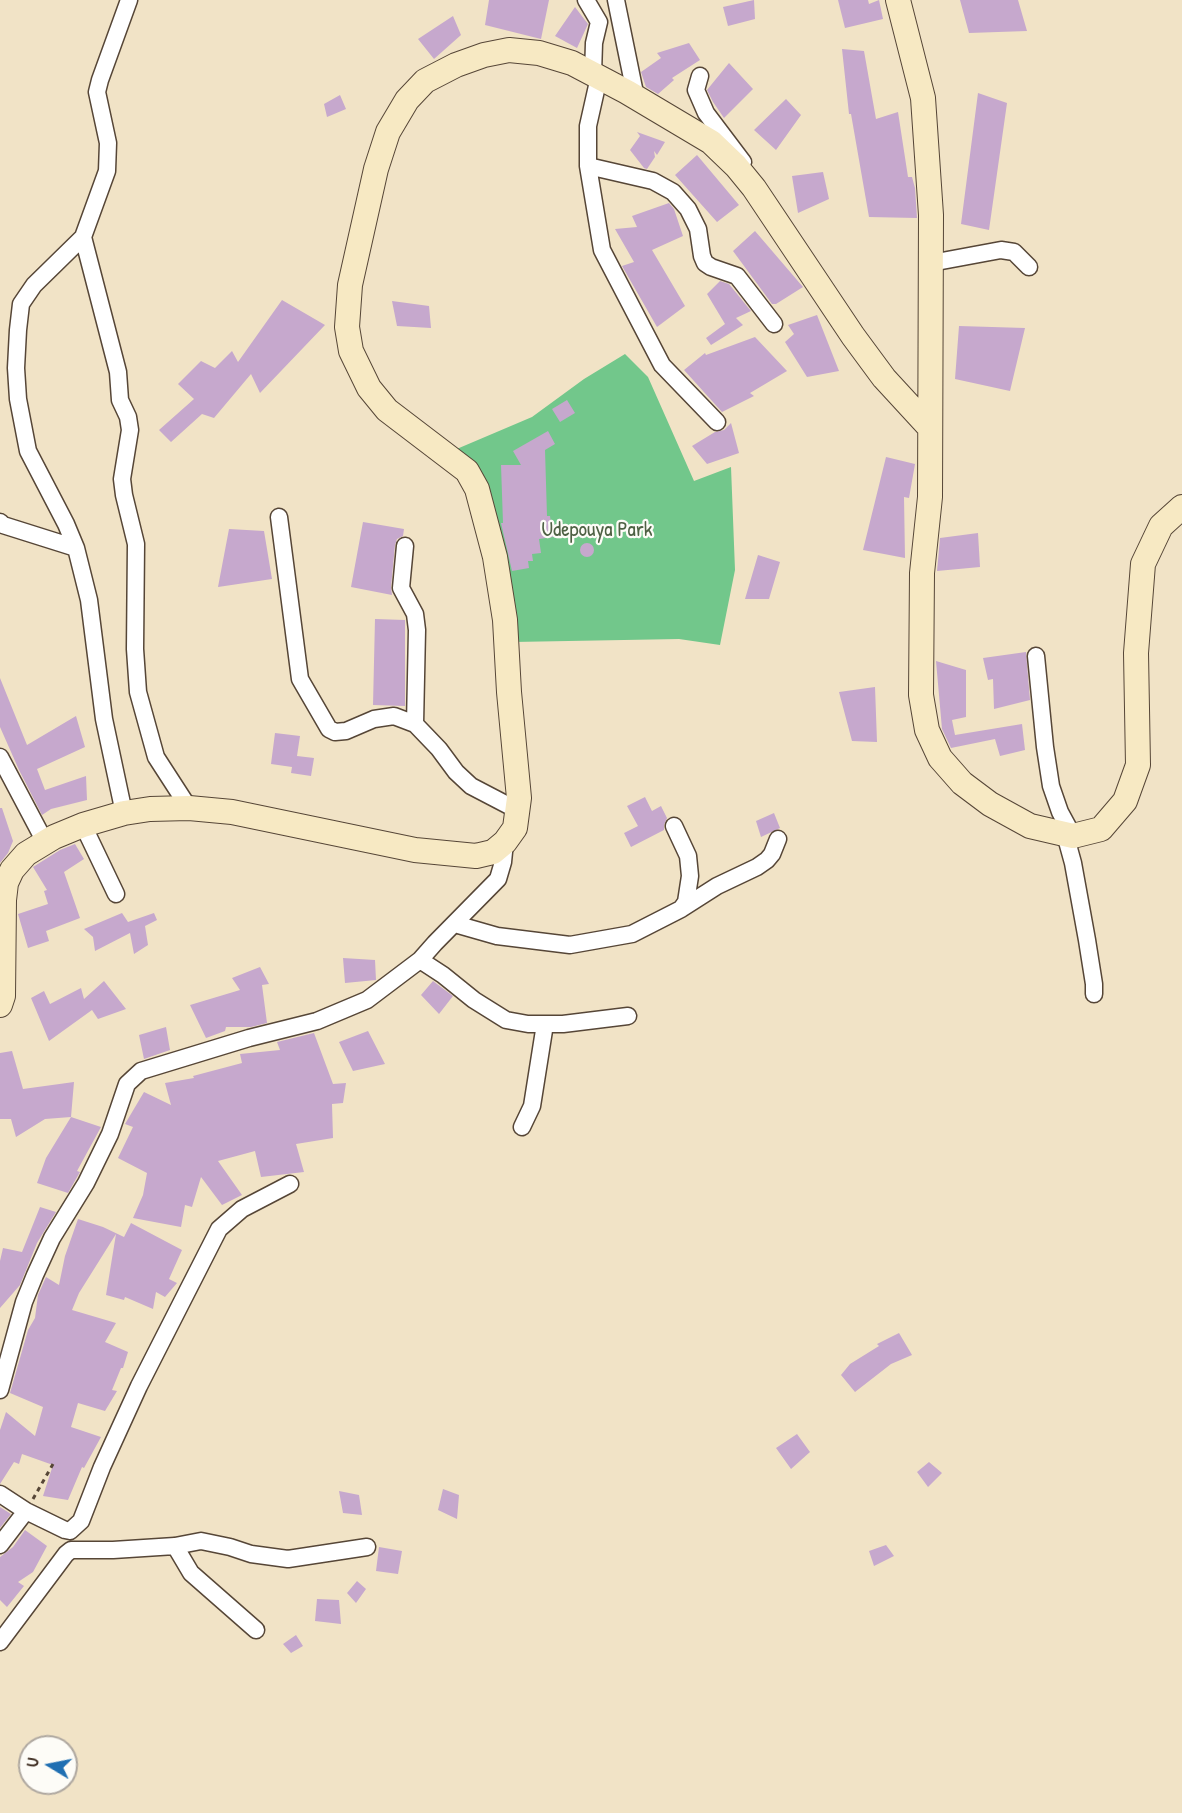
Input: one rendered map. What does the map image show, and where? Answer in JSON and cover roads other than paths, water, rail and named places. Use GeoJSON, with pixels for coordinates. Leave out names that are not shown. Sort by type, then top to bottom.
{"type":"FeatureCollection","features":[{"type":"Feature","properties":{"kind":"street"},"geometry":{"type":"LineString","coordinates":[[124,813],[104,719],[89,600],[76,548],[28,451],[19,408],[16,368],[21,304],[34,285],[83,237],[107,171],[108,143],[100,111],[98,86],[129,0]]}},
{"type":"Feature","properties":{"kind":"street"},"geometry":{"type":"LineString","coordinates":[[586,0],[599,22],[594,43],[596,76],[588,126],[588,166],[602,250],[662,365],[717,422]]}},
{"type":"Feature","properties":{"kind":"street"},"geometry":{"type":"LineString","coordinates":[[616,0],[636,98]]}},
{"type":"Feature","properties":{"kind":"street"},"geometry":{"type":"LineString","coordinates":[[898,0],[923,98],[930,204],[930,497],[922,573],[921,695],[927,730],[940,758],[962,783],[990,804],[1030,826],[1069,835],[1101,829],[1125,801],[1138,765],[1136,652],[1143,564],[1161,526],[1182,507]]}},
{"type":"Feature","properties":{"kind":"street"},"geometry":{"type":"LineString","coordinates":[[0,1005],[3,996],[3,880],[26,854],[45,842],[83,825],[124,813],[165,807],[189,808],[232,812],[415,850],[476,856],[493,852],[505,842],[515,828],[519,798],[505,620],[493,549],[477,489],[467,471],[387,410],[369,387],[351,351],[346,327],[350,285],[376,169],[388,132],[407,100],[425,81],[456,65],[484,55],[509,50],[539,53],[572,63],[711,142],[736,166],[754,188],[853,336],[884,378],[930,428]]}},
{"type":"Feature","properties":{"kind":"street"},"geometry":{"type":"LineString","coordinates":[[700,76],[696,90],[706,113],[743,162],[754,188]]}},
{"type":"Feature","properties":{"kind":"street"},"geometry":{"type":"LineString","coordinates":[[588,166],[653,181],[673,192],[688,210],[698,229],[705,263],[737,276],[774,324]]}},
{"type":"Feature","properties":{"kind":"street"},"geometry":{"type":"LineString","coordinates":[[83,237],[118,372],[120,400],[128,417],[130,430],[122,479],[136,544],[135,649],[138,692],[156,757],[189,808]]}},
{"type":"Feature","properties":{"kind":"street"},"geometry":{"type":"LineString","coordinates":[[931,263],[1001,250],[1014,252],[1029,267]]}},
{"type":"Feature","properties":{"kind":"street"},"geometry":{"type":"LineString","coordinates":[[279,517],[300,679],[329,729],[335,732],[346,731],[374,719],[394,716],[415,724],[471,786],[517,810]]}},
{"type":"Feature","properties":{"kind":"street"},"geometry":{"type":"LineString","coordinates":[[0,522],[3,525],[76,548]]}},
{"type":"Feature","properties":{"kind":"street"},"geometry":{"type":"LineString","coordinates":[[405,546],[401,588],[415,614],[417,630],[415,724]]}},
{"type":"Feature","properties":{"kind":"street"},"geometry":{"type":"LineString","coordinates":[[1036,656],[1051,786],[1069,835],[1094,994]]}},
{"type":"Feature","properties":{"kind":"street"},"geometry":{"type":"LineString","coordinates":[[0,757],[45,842]]}},
{"type":"Feature","properties":{"kind":"street"},"geometry":{"type":"LineString","coordinates":[[83,825],[116,894]]}},
{"type":"Feature","properties":{"kind":"street"},"geometry":{"type":"LineString","coordinates":[[674,826],[688,856],[690,876],[686,902],[681,909]]}},
{"type":"Feature","properties":{"kind":"street"},"geometry":{"type":"LineString","coordinates":[[455,924],[496,936],[570,945],[632,934],[681,909],[717,886],[757,867],[772,854],[778,839]]}},
{"type":"Feature","properties":{"kind":"street"},"geometry":{"type":"LineString","coordinates":[[0,1390],[24,1302],[34,1275],[52,1238],[86,1183],[110,1134],[127,1084],[141,1071],[249,1038],[317,1022],[367,1000],[420,960],[498,879],[505,842]]}},
{"type":"Feature","properties":{"kind":"street"},"geometry":{"type":"LineString","coordinates":[[420,960],[474,1000],[506,1020],[563,1024],[628,1016]]}},
{"type":"Feature","properties":{"kind":"street"},"geometry":{"type":"LineString","coordinates":[[522,1127],[532,1106],[545,1024]]}},
{"type":"Feature","properties":{"kind":"street"},"geometry":{"type":"LineString","coordinates":[[66,1554],[70,1531],[81,1521],[102,1467],[140,1386],[219,1229],[242,1209],[290,1184]]}},
{"type":"Feature","properties":{"kind":"street"},"geometry":{"type":"LineString","coordinates":[[0,1494],[26,1511],[70,1531]]}},
{"type":"Feature","properties":{"kind":"street"},"geometry":{"type":"LineString","coordinates":[[0,1545],[26,1511]]}},
{"type":"Feature","properties":{"kind":"street"},"geometry":{"type":"LineString","coordinates":[[0,1642],[66,1554],[76,1549],[112,1550],[175,1546],[201,1541],[251,1554],[288,1558],[367,1547]]}},
{"type":"Feature","properties":{"kind":"street"},"geometry":{"type":"LineString","coordinates":[[175,1546],[191,1573],[256,1629]]}},
{"type":"Feature","properties":{"kind":"park label","name":"Udepouya Park"},"geometry":{"type":"Point","coordinates":[597,530]}}]}
